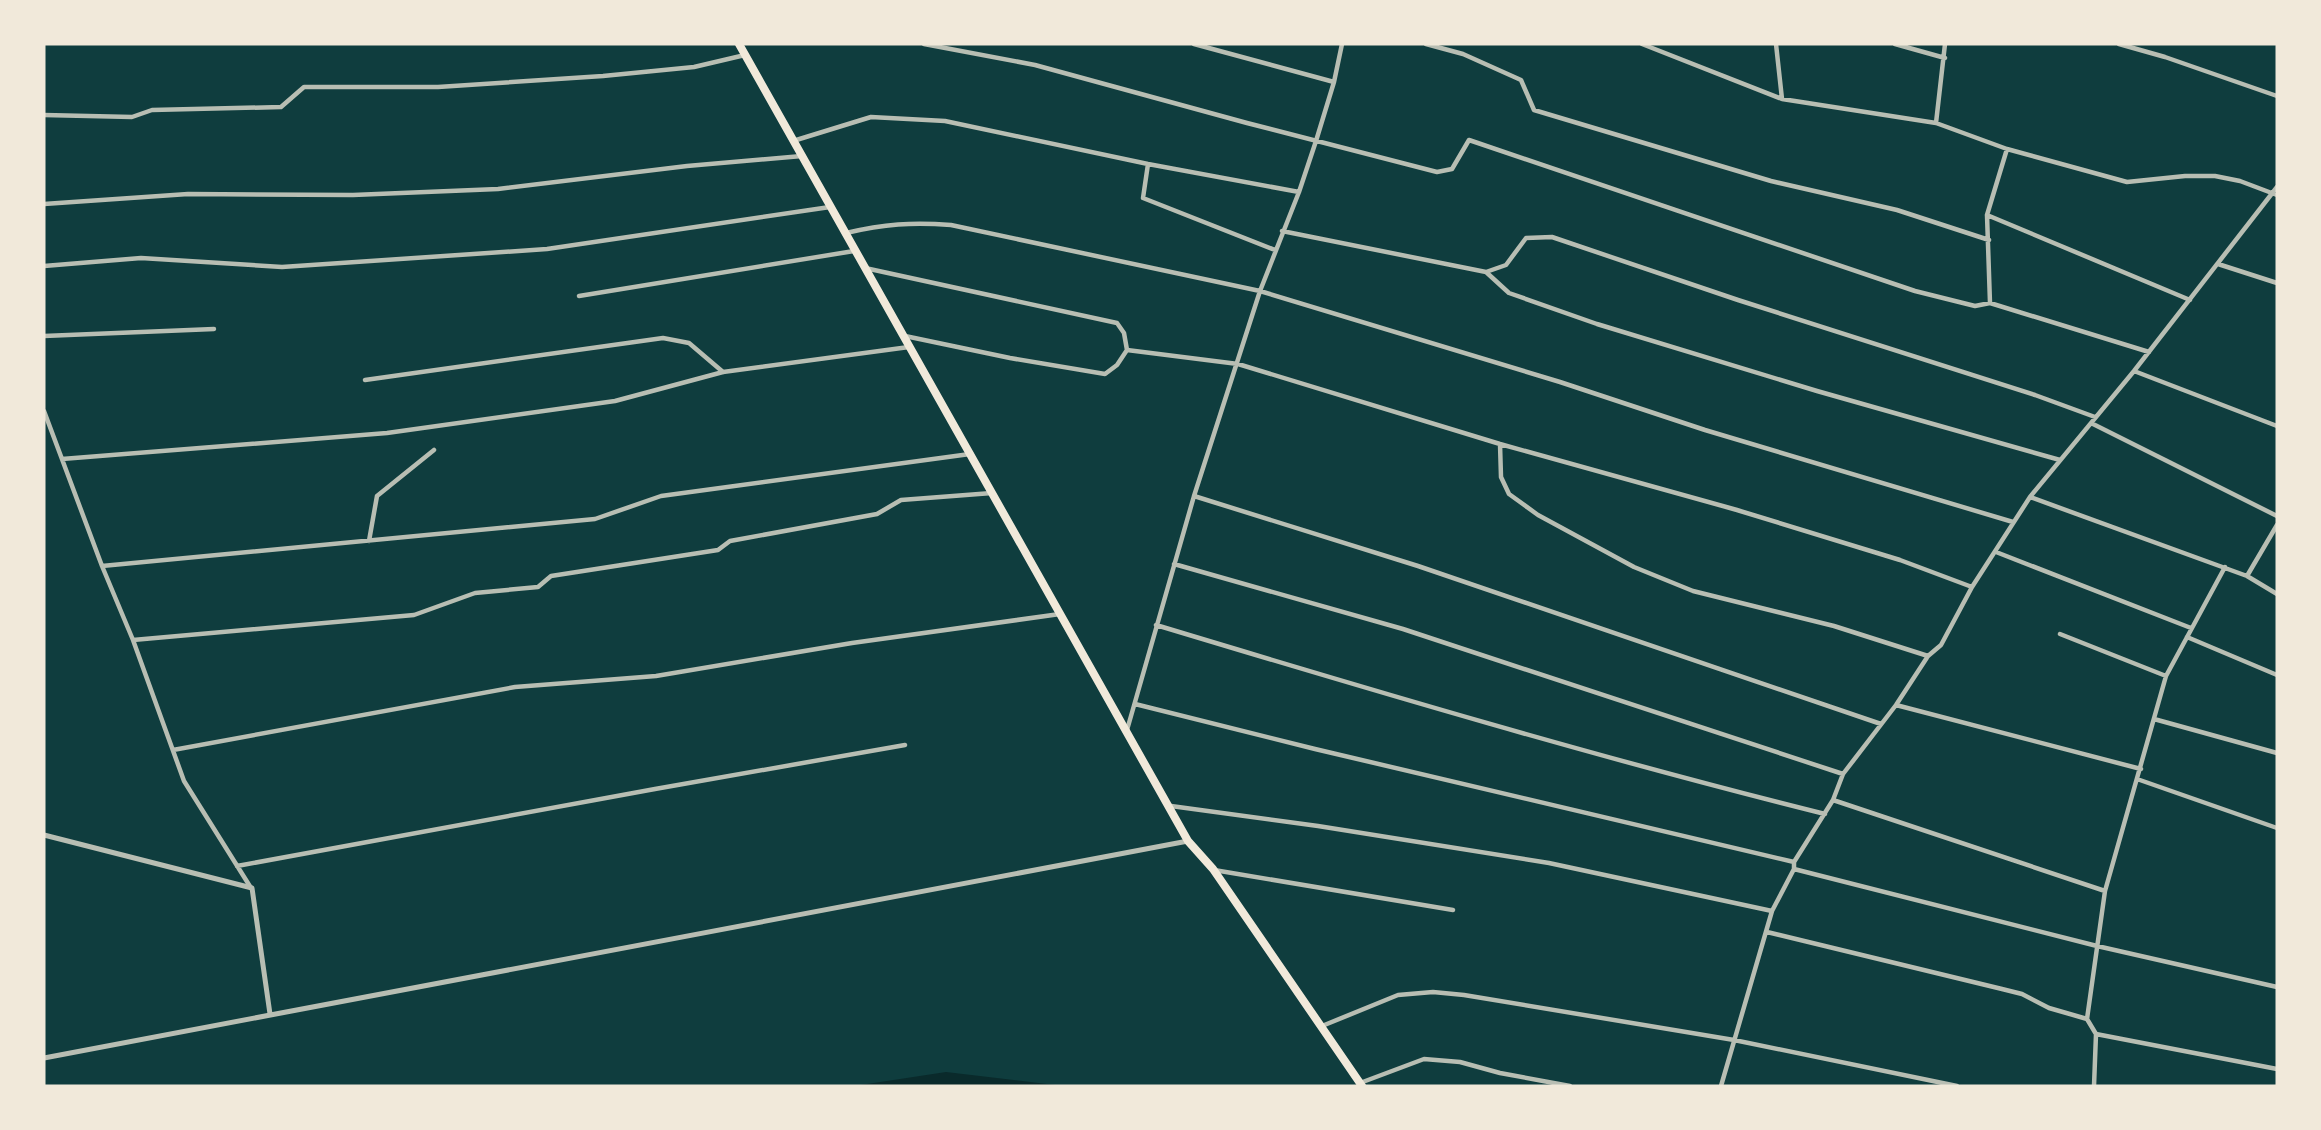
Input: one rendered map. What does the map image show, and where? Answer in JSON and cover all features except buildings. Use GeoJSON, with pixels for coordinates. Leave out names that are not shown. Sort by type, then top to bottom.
{"type":"FeatureCollection","features":[{"type":"Feature","properties":{"kind":"highway"},"geometry":{"type":"LineString","coordinates":[[739,44],[1188,841],[1213,869],[1361,1084]]}},
{"type":"Feature","properties":{"kind":"street"},"geometry":{"type":"LineString","coordinates":[[924,44],[1035,65],[1437,172],[1452,169],[1469,140],[1915,291],[1975,306],[1990,303],[2149,352]]}},
{"type":"Feature","properties":{"kind":"street"},"geometry":{"type":"LineString","coordinates":[[1194,44],[1334,82]]}},
{"type":"Feature","properties":{"kind":"street"},"geometry":{"type":"LineString","coordinates":[[1127,731],[1194,496],[1260,291],[1316,141],[1334,82],[1342,44]]}},
{"type":"Feature","properties":{"kind":"street"},"geometry":{"type":"LineString","coordinates":[[1426,44],[1463,54],[1521,80],[1534,110],[1771,180],[1897,210],[1989,240]]}},
{"type":"Feature","properties":{"kind":"street"},"geometry":{"type":"LineString","coordinates":[[1642,44],[1782,99],[1936,123],[2007,149],[2127,182],[2215,176],[2240,181],[2275,194]]}},
{"type":"Feature","properties":{"kind":"street"},"geometry":{"type":"LineString","coordinates":[[1776,44],[1782,99]]}},
{"type":"Feature","properties":{"kind":"street"},"geometry":{"type":"LineString","coordinates":[[1895,44],[1945,58]]}},
{"type":"Feature","properties":{"kind":"street"},"geometry":{"type":"LineString","coordinates":[[1936,123],[1945,44]]}},
{"type":"Feature","properties":{"kind":"street"},"geometry":{"type":"LineString","coordinates":[[2119,44],[2277,96]]}},
{"type":"Feature","properties":{"kind":"street"},"geometry":{"type":"LineString","coordinates":[[44,115],[132,117],[152,110],[281,107],[304,88],[438,87],[603,76],[694,66],[745,55]]}},
{"type":"Feature","properties":{"kind":"street"},"geometry":{"type":"LineString","coordinates":[[793,141],[871,117],[945,121],[1148,164],[1299,192]]}},
{"type":"Feature","properties":{"kind":"street"},"geometry":{"type":"LineString","coordinates":[[1990,303],[1987,215],[2007,149]]}},
{"type":"Feature","properties":{"kind":"street"},"geometry":{"type":"LineString","coordinates":[[44,204],[188,194],[353,195],[498,189],[687,166],[802,156]]}},
{"type":"Feature","properties":{"kind":"street"},"geometry":{"type":"LineString","coordinates":[[1148,164],[1143,198],[1275,250]]}},
{"type":"Feature","properties":{"kind":"street"},"geometry":{"type":"LineString","coordinates":[[1721,1086],[1772,911],[1794,866],[1833,800],[1843,774],[1928,656],[1941,645],[1972,587],[2030,497],[2134,371],[2275,194],[2277,187]]}},
{"type":"Feature","properties":{"kind":"street"},"geometry":{"type":"LineString","coordinates":[[44,266],[141,258],[282,267],[533,250],[830,207]]}},
{"type":"Feature","properties":{"kind":"street"},"geometry":{"type":"LineString","coordinates":[[1987,215],[2190,300]]}},
{"type":"Feature","properties":{"kind":"street"},"geometry":{"type":"LineString","coordinates":[[845,234],[881,225],[916,222],[951,225],[1260,291],[1560,382],[1705,430],[2013,522]]}},
{"type":"Feature","properties":{"kind":"street"},"geometry":{"type":"LineString","coordinates":[[1282,231],[1486,272],[1506,265],[1526,238],[1552,237],[2095,417]]}},
{"type":"Feature","properties":{"kind":"street"},"geometry":{"type":"LineString","coordinates":[[579,296],[855,251]]}},
{"type":"Feature","properties":{"kind":"street"},"geometry":{"type":"LineString","coordinates":[[2218,264],[2277,283]]}},
{"type":"Feature","properties":{"kind":"street"},"geometry":{"type":"LineString","coordinates":[[864,268],[1116,323],[1124,333],[1127,350],[1117,365],[1105,374],[1010,358],[903,335]]}},
{"type":"Feature","properties":{"kind":"street"},"geometry":{"type":"LineString","coordinates":[[1486,272],[1509,293],[1597,324],[1817,391],[2060,460]]}},
{"type":"Feature","properties":{"kind":"street"},"geometry":{"type":"LineString","coordinates":[[44,335],[214,330]]}},
{"type":"Feature","properties":{"kind":"street"},"geometry":{"type":"LineString","coordinates":[[365,380],[663,338],[689,343],[723,372]]}},
{"type":"Feature","properties":{"kind":"street"},"geometry":{"type":"LineString","coordinates":[[62,459],[387,433],[615,401],[723,372],[909,347]]}},
{"type":"Feature","properties":{"kind":"street"},"geometry":{"type":"LineString","coordinates":[[1127,350],[1238,364],[1500,444],[1737,510],[1900,560],[1972,587]]}},
{"type":"Feature","properties":{"kind":"street"},"geometry":{"type":"LineString","coordinates":[[2134,371],[2277,426]]}},
{"type":"Feature","properties":{"kind":"street"},"geometry":{"type":"LineString","coordinates":[[44,411],[133,640],[184,781],[252,888],[270,1014]]}},
{"type":"Feature","properties":{"kind":"street"},"geometry":{"type":"LineString","coordinates":[[2091,423],[2277,516]]}},
{"type":"Feature","properties":{"kind":"street"},"geometry":{"type":"LineString","coordinates":[[1500,444],[1501,477],[1509,495],[1538,515],[1634,567],[1693,590],[1833,626],[1928,656]]}},
{"type":"Feature","properties":{"kind":"street"},"geometry":{"type":"LineString","coordinates":[[369,541],[377,496],[433,450]]}},
{"type":"Feature","properties":{"kind":"street"},"geometry":{"type":"LineString","coordinates":[[102,566],[595,519],[661,496],[970,454]]}},
{"type":"Feature","properties":{"kind":"street"},"geometry":{"type":"LineString","coordinates":[[133,640],[414,615],[475,593],[538,587],[551,576],[718,550],[730,541],[877,514],[901,500],[992,494]]}},
{"type":"Feature","properties":{"kind":"street"},"geometry":{"type":"LineString","coordinates":[[1194,496],[1431,570],[1881,724]]}},
{"type":"Feature","properties":{"kind":"street"},"geometry":{"type":"LineString","coordinates":[[2030,497],[2225,567],[2247,576],[2277,594]]}},
{"type":"Feature","properties":{"kind":"street"},"geometry":{"type":"LineString","coordinates":[[2247,576],[2277,525]]}},
{"type":"Feature","properties":{"kind":"street"},"geometry":{"type":"LineString","coordinates":[[1996,552],[2191,628]]}},
{"type":"Feature","properties":{"kind":"street"},"geometry":{"type":"LineString","coordinates":[[1174,564],[1403,629],[1843,774]]}},
{"type":"Feature","properties":{"kind":"street"},"geometry":{"type":"LineString","coordinates":[[2094,1086],[2096,1034],[2087,1018],[2105,891],[2166,676],[2225,567]]}},
{"type":"Feature","properties":{"kind":"street"},"geometry":{"type":"LineString","coordinates":[[173,750],[515,687],[656,677],[852,643],[1060,614]]}},
{"type":"Feature","properties":{"kind":"street"},"geometry":{"type":"LineString","coordinates":[[1156,625],[1493,726],[1825,814]]}},
{"type":"Feature","properties":{"kind":"street"},"geometry":{"type":"LineString","coordinates":[[2060,634],[2166,676]]}},
{"type":"Feature","properties":{"kind":"street"},"geometry":{"type":"LineString","coordinates":[[2187,636],[2277,675]]}},
{"type":"Feature","properties":{"kind":"street"},"geometry":{"type":"LineString","coordinates":[[1135,704],[1794,866],[2098,946],[2277,987]]}},
{"type":"Feature","properties":{"kind":"street"},"geometry":{"type":"LineString","coordinates":[[1895,705],[2141,769]]}},
{"type":"Feature","properties":{"kind":"street"},"geometry":{"type":"LineString","coordinates":[[2154,719],[2277,753]]}},
{"type":"Feature","properties":{"kind":"street"},"geometry":{"type":"LineString","coordinates":[[237,866],[905,745]]}},
{"type":"Feature","properties":{"kind":"street"},"geometry":{"type":"LineString","coordinates":[[2137,779],[2277,828]]}},
{"type":"Feature","properties":{"kind":"street"},"geometry":{"type":"LineString","coordinates":[[1833,800],[2105,891]]}},
{"type":"Feature","properties":{"kind":"street"},"geometry":{"type":"LineString","coordinates":[[1170,806],[1318,826],[1549,863],[1772,911]]}},
{"type":"Feature","properties":{"kind":"street"},"geometry":{"type":"LineString","coordinates":[[44,835],[252,888]]}},
{"type":"Feature","properties":{"kind":"street"},"geometry":{"type":"LineString","coordinates":[[44,1058],[1188,841]]}},
{"type":"Feature","properties":{"kind":"street"},"geometry":{"type":"LineString","coordinates":[[1213,869],[1453,910]]}},
{"type":"Feature","properties":{"kind":"street"},"geometry":{"type":"LineString","coordinates":[[1767,932],[2022,994],[2049,1008],[2087,1018]]}},
{"type":"Feature","properties":{"kind":"street"},"geometry":{"type":"LineString","coordinates":[[1322,1026],[1398,995],[1433,992],[1465,995],[1734,1040],[1956,1086]]}},
{"type":"Feature","properties":{"kind":"street"},"geometry":{"type":"LineString","coordinates":[[2096,1034],[2277,1069]]}},
{"type":"Feature","properties":{"kind":"street"},"geometry":{"type":"LineString","coordinates":[[1361,1084],[1424,1059],[1460,1062],[1500,1073],[1570,1086]]}},
{"type":"Feature","properties":{"kind":"water"},"geometry":{"type":"Polygon","coordinates":[[[946,1072],[1055,1085],[1065,1086],[854,1086],[946,1072]]]}}]}
